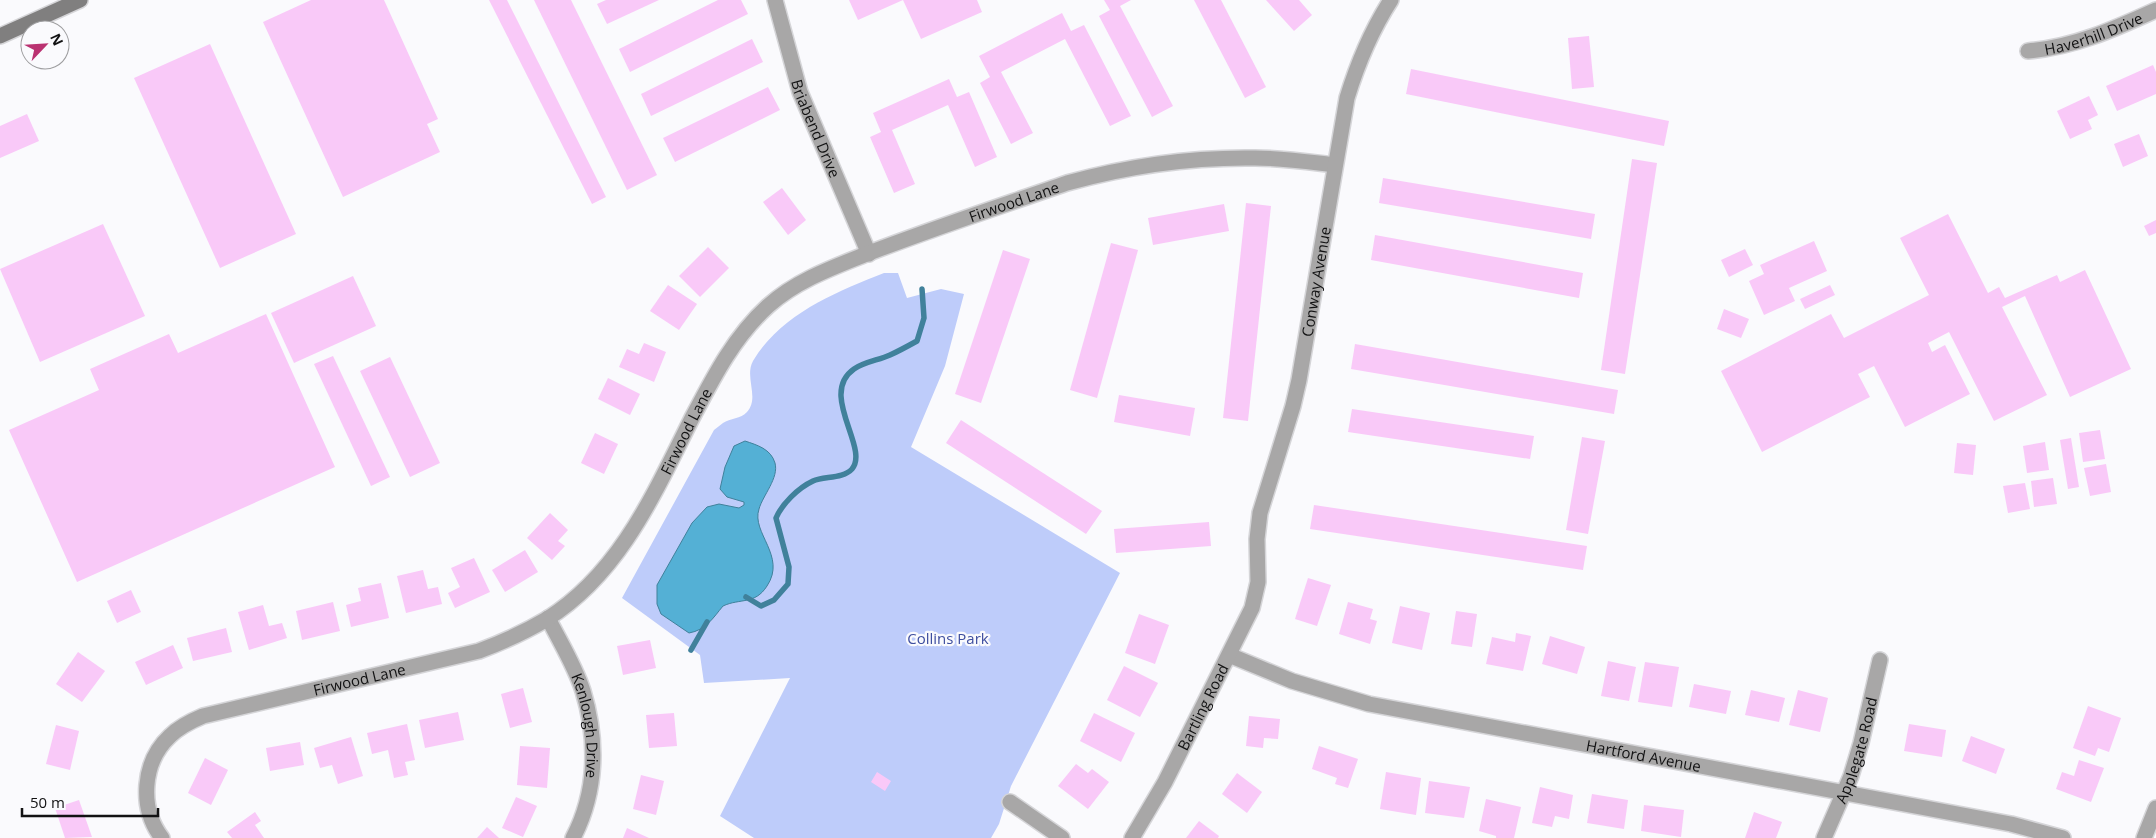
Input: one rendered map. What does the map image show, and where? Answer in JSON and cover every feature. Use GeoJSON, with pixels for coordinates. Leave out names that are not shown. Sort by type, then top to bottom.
{"type":"FeatureCollection","features":[{"type":"Feature","properties":{"kind":"main road"},"geometry":{"type":"LineString","coordinates":[[0,36],[80,0]]}},
{"type":"Feature","properties":{"kind":"street","name":"Briabend Drive"},"geometry":{"type":"LineString","coordinates":[[775,0],[800,92],[869,254]]}},
{"type":"Feature","properties":{"kind":"street","name":"Conway Avenue"},"geometry":{"type":"LineString","coordinates":[[1257,570],[1257,539],[1260,513],[1293,406],[1299,380],[1347,98],[1359,60],[1376,24],[1391,0]]}},
{"type":"Feature","properties":{"kind":"street","name":"Haverhill Drive"},"geometry":{"type":"LineString","coordinates":[[2028,52],[2065,46],[2098,36],[2156,10]]}},
{"type":"Feature","properties":{"kind":"street","name":"Firwood Lane"},"geometry":{"type":"LineString","coordinates":[[162,838],[151,818],[147,800],[147,781],[151,763],[157,752],[169,736],[185,724],[202,716],[460,657],[518,636],[548,618],[587,587],[627,541],[647,507],[716,370],[746,329],[770,305],[797,285],[826,270],[1067,183],[1147,165],[1203,159],[1257,158],[1335,165]]}},
{"type":"Feature","properties":{"kind":"street","name":"Bartling Road"},"geometry":{"type":"LineString","coordinates":[[1132,838],[1165,782],[1252,608],[1258,582],[1257,570]]}},
{"type":"Feature","properties":{"kind":"street","name":"Kenlough Drive"},"geometry":{"type":"LineString","coordinates":[[548,618],[582,690],[593,736],[590,787],[587,802],[573,838]]}},
{"type":"Feature","properties":{"kind":"street","name":"Hartford Avenue"},"geometry":{"type":"LineString","coordinates":[[1228,655],[1309,687],[1370,704],[2011,824],[2063,838]]}},
{"type":"Feature","properties":{"kind":"street","name":"Applegate Road"},"geometry":{"type":"LineString","coordinates":[[1824,838],[1844,792],[1861,743],[1880,660]]}},
{"type":"Feature","properties":{"kind":"street"},"geometry":{"type":"LineString","coordinates":[[1010,802],[1062,838]]}},
{"type":"Feature","properties":{"kind":"street"},"geometry":{"type":"LineString","coordinates":[[2150,830],[2156,808]]}},
{"type":"Feature","properties":{"kind":"green space","name":"Collins Park"},"geometry":{"type":"Polygon","coordinates":[[[884,273],[898,273],[907,298],[941,289],[964,294],[945,366],[911,447],[1120,573],[1011,786],[999,824],[991,838],[754,838],[720,816],[790,678],[704,683],[700,655],[622,598],[714,430],[726,421],[745,414],[751,406],[751,367],[753,361],[765,345],[779,330],[811,306],[847,288],[884,273]]]}},
{"type":"Feature","properties":{"kind":"shaded area"},"geometry":{"type":"Polygon","coordinates":[[[745,441],[767,451],[775,463],[775,475],[759,509],[758,518],[771,555],[772,575],[767,586],[757,596],[723,606],[705,626],[689,633],[661,614],[657,604],[657,585],[692,523],[707,507],[719,504],[739,508],[744,505],[744,502],[727,497],[720,489],[725,467],[734,446],[745,441]]]}},
{"type":"Feature","properties":{"kind":"building"},"geometry":{"type":"Polygon","coordinates":[[[311,0],[384,0],[438,119],[427,124],[440,152],[343,197],[263,22],[311,0]]]}},
{"type":"Feature","properties":{"kind":"building"},"geometry":{"type":"Polygon","coordinates":[[[489,0],[507,0],[606,197],[592,204],[489,0]]]}},
{"type":"Feature","properties":{"kind":"building"},"geometry":{"type":"Polygon","coordinates":[[[534,0],[571,0],[657,175],[627,190],[534,0]]]}},
{"type":"Feature","properties":{"kind":"building"},"geometry":{"type":"Polygon","coordinates":[[[606,0],[659,0],[607,24],[597,4],[606,0]]]}},
{"type":"Feature","properties":{"kind":"building"},"geometry":{"type":"Polygon","coordinates":[[[718,0],[741,0],[748,14],[630,72],[619,49],[718,0]]]}},
{"type":"Feature","properties":{"kind":"building"},"geometry":{"type":"Polygon","coordinates":[[[849,0],[903,0],[858,20],[849,0]]]}},
{"type":"Feature","properties":{"kind":"building"},"geometry":{"type":"Polygon","coordinates":[[[903,0],[977,0],[982,12],[921,39],[903,0]]]}},
{"type":"Feature","properties":{"kind":"building"},"geometry":{"type":"Polygon","coordinates":[[[1104,0],[1131,0],[1120,6],[1173,106],[1152,117],[1099,16],[1110,10],[1104,0]]]}},
{"type":"Feature","properties":{"kind":"building"},"geometry":{"type":"Polygon","coordinates":[[[1194,0],[1221,0],[1266,87],[1245,98],[1194,0]]]}},
{"type":"Feature","properties":{"kind":"building"},"geometry":{"type":"Polygon","coordinates":[[[1266,0],[1299,0],[1312,15],[1294,31],[1266,0]]]}},
{"type":"Feature","properties":{"kind":"building"},"geometry":{"type":"Polygon","coordinates":[[[1062,13],[1071,31],[1084,25],[1131,116],[1110,126],[1065,39],[1001,72],[1033,133],[1011,144],[980,83],[990,77],[979,56],[1062,13]]]}},
{"type":"Feature","properties":{"kind":"building"},"geometry":{"type":"Polygon","coordinates":[[[1589,36],[1594,87],[1572,89],[1568,38],[1589,36]]]}},
{"type":"Feature","properties":{"kind":"building"},"geometry":{"type":"Polygon","coordinates":[[[752,39],[763,62],[651,116],[641,94],[752,39]]]}},
{"type":"Feature","properties":{"kind":"building"},"geometry":{"type":"Polygon","coordinates":[[[210,44],[296,234],[220,268],[134,78],[210,44]]]}},
{"type":"Feature","properties":{"kind":"building"},"geometry":{"type":"Polygon","coordinates":[[[2153,65],[2156,72],[2156,94],[2117,111],[2106,86],[2153,65]]]}},
{"type":"Feature","properties":{"kind":"building"},"geometry":{"type":"Polygon","coordinates":[[[1411,69],[1669,121],[1664,146],[1406,94],[1411,69]]]}},
{"type":"Feature","properties":{"kind":"building"},"geometry":{"type":"Polygon","coordinates":[[[949,79],[957,97],[969,92],[997,157],[975,167],[948,105],[892,130],[915,184],[894,193],[870,137],[881,132],[873,113],[949,79]]]}},
{"type":"Feature","properties":{"kind":"building"},"geometry":{"type":"Polygon","coordinates":[[[768,87],[780,110],[675,162],[663,138],[768,87]]]}},
{"type":"Feature","properties":{"kind":"building"},"geometry":{"type":"Polygon","coordinates":[[[2089,96],[2098,115],[2088,120],[2092,129],[2070,139],[2057,111],[2089,96]]]}},
{"type":"Feature","properties":{"kind":"building"},"geometry":{"type":"Polygon","coordinates":[[[27,114],[39,141],[0,158],[0,126],[27,114]]]}},
{"type":"Feature","properties":{"kind":"building"},"geometry":{"type":"Polygon","coordinates":[[[2139,134],[2148,156],[2123,167],[2114,144],[2139,134]]]}},
{"type":"Feature","properties":{"kind":"building"},"geometry":{"type":"Polygon","coordinates":[[[1632,159],[1657,163],[1625,374],[1601,370],[1632,159]]]}},
{"type":"Feature","properties":{"kind":"building"},"geometry":{"type":"Polygon","coordinates":[[[1383,178],[1595,214],[1591,239],[1379,203],[1383,178]]]}},
{"type":"Feature","properties":{"kind":"building"},"geometry":{"type":"Polygon","coordinates":[[[782,188],[806,220],[788,235],[763,202],[782,188]]]}},
{"type":"Feature","properties":{"kind":"building"},"geometry":{"type":"Polygon","coordinates":[[[1246,203],[1271,206],[1248,421],[1223,418],[1246,203]]]}},
{"type":"Feature","properties":{"kind":"building"},"geometry":{"type":"Polygon","coordinates":[[[1224,204],[1229,231],[1153,245],[1148,218],[1224,204]]]}},
{"type":"Feature","properties":{"kind":"building"},"geometry":{"type":"Polygon","coordinates":[[[1948,214],[1988,293],[1999,287],[2005,298],[2057,275],[2060,282],[2085,270],[2131,369],[2070,397],[2025,296],[2002,307],[2047,395],[1994,421],[1949,332],[1928,343],[1932,352],[1945,345],[1970,394],[1905,427],[1874,366],[1858,374],[1870,397],[1762,452],[1721,371],[1831,314],[1844,338],[1929,295],[1900,238],[1948,214]]]}},
{"type":"Feature","properties":{"kind":"building"},"geometry":{"type":"Polygon","coordinates":[[[2156,220],[2156,233],[2149,236],[2144,226],[2156,220]]]}},
{"type":"Feature","properties":{"kind":"building"},"geometry":{"type":"Polygon","coordinates":[[[103,224],[145,316],[40,362],[0,269],[103,224]]]}},
{"type":"Feature","properties":{"kind":"building"},"geometry":{"type":"Polygon","coordinates":[[[1375,235],[1583,273],[1579,298],[1371,260],[1375,235]]]}},
{"type":"Feature","properties":{"kind":"building"},"geometry":{"type":"Polygon","coordinates":[[[1814,241],[1827,271],[1789,288],[1795,301],[1764,315],[1749,281],[1764,274],[1760,265],[1814,241]]]}},
{"type":"Feature","properties":{"kind":"building"},"geometry":{"type":"Polygon","coordinates":[[[1111,243],[1138,250],[1097,398],[1070,390],[1111,243]]]}},
{"type":"Feature","properties":{"kind":"building"},"geometry":{"type":"Polygon","coordinates":[[[708,247],[729,268],[700,297],[679,276],[708,247]]]}},
{"type":"Feature","properties":{"kind":"building"},"geometry":{"type":"Polygon","coordinates":[[[1745,249],[1753,265],[1729,277],[1721,260],[1745,249]]]}},
{"type":"Feature","properties":{"kind":"building"},"geometry":{"type":"Polygon","coordinates":[[[1003,250],[1030,259],[981,403],[955,394],[1003,250]]]}},
{"type":"Feature","properties":{"kind":"building"},"geometry":{"type":"Polygon","coordinates":[[[353,276],[376,326],[294,363],[271,313],[353,276]]]}},
{"type":"Feature","properties":{"kind":"building"},"geometry":{"type":"Polygon","coordinates":[[[668,285],[697,304],[679,330],[650,311],[668,285]]]}},
{"type":"Feature","properties":{"kind":"building"},"geometry":{"type":"Polygon","coordinates":[[[1830,285],[1835,295],[1805,309],[1800,299],[1830,285]]]}},
{"type":"Feature","properties":{"kind":"building"},"geometry":{"type":"Polygon","coordinates":[[[1724,309],[1749,319],[1741,338],[1717,329],[1724,309]]]}},
{"type":"Feature","properties":{"kind":"building"},"geometry":{"type":"Polygon","coordinates":[[[266,314],[335,467],[77,582],[9,430],[99,390],[90,369],[169,334],[178,353],[266,314]]]}},
{"type":"Feature","properties":{"kind":"building"},"geometry":{"type":"Polygon","coordinates":[[[644,343],[666,352],[654,382],[619,367],[627,349],[639,354],[644,343]]]}},
{"type":"Feature","properties":{"kind":"building"},"geometry":{"type":"Polygon","coordinates":[[[1355,344],[1618,390],[1614,414],[1351,369],[1355,344]]]}},
{"type":"Feature","properties":{"kind":"building"},"geometry":{"type":"Polygon","coordinates":[[[333,356],[390,477],[371,486],[314,364],[333,356]]]}},
{"type":"Feature","properties":{"kind":"building"},"geometry":{"type":"Polygon","coordinates":[[[390,357],[440,463],[410,477],[360,371],[390,357]]]}},
{"type":"Feature","properties":{"kind":"building"},"geometry":{"type":"Polygon","coordinates":[[[608,378],[640,394],[630,415],[598,399],[608,378]]]}},
{"type":"Feature","properties":{"kind":"building"},"geometry":{"type":"Polygon","coordinates":[[[1119,395],[1195,408],[1190,436],[1114,422],[1119,395]]]}},
{"type":"Feature","properties":{"kind":"building"},"geometry":{"type":"Polygon","coordinates":[[[1352,409],[1534,436],[1530,459],[1348,432],[1352,409]]]}},
{"type":"Feature","properties":{"kind":"building"},"geometry":{"type":"Polygon","coordinates":[[[961,420],[1102,511],[1086,534],[946,443],[961,420]]]}},
{"type":"Feature","properties":{"kind":"building"},"geometry":{"type":"Polygon","coordinates":[[[2100,430],[2105,459],[2083,462],[2079,433],[2100,430]]]}},
{"type":"Feature","properties":{"kind":"building"},"geometry":{"type":"Polygon","coordinates":[[[595,433],[618,444],[604,474],[581,463],[595,433]]]}},
{"type":"Feature","properties":{"kind":"building"},"geometry":{"type":"Polygon","coordinates":[[[1582,437],[1605,441],[1588,534],[1566,530],[1582,437]]]}},
{"type":"Feature","properties":{"kind":"building"},"geometry":{"type":"Polygon","coordinates":[[[2071,438],[2079,487],[2068,489],[2060,440],[2071,438]]]}},
{"type":"Feature","properties":{"kind":"building"},"geometry":{"type":"Polygon","coordinates":[[[2045,442],[2049,470],[2027,473],[2023,446],[2045,442]]]}},
{"type":"Feature","properties":{"kind":"building"},"geometry":{"type":"Polygon","coordinates":[[[1957,443],[1976,445],[1973,475],[1954,473],[1957,443]]]}},
{"type":"Feature","properties":{"kind":"building"},"geometry":{"type":"Polygon","coordinates":[[[2106,464],[2111,492],[2090,496],[2084,468],[2106,464]]]}},
{"type":"Feature","properties":{"kind":"building"},"geometry":{"type":"Polygon","coordinates":[[[2053,478],[2057,504],[2034,507],[2031,481],[2053,478]]]}},
{"type":"Feature","properties":{"kind":"building"},"geometry":{"type":"Polygon","coordinates":[[[2025,483],[2030,509],[2008,513],[2003,486],[2025,483]]]}},
{"type":"Feature","properties":{"kind":"building"},"geometry":{"type":"Polygon","coordinates":[[[1314,505],[1587,546],[1583,570],[1310,529],[1314,505]]]}},
{"type":"Feature","properties":{"kind":"building"},"geometry":{"type":"Polygon","coordinates":[[[550,513],[568,530],[558,541],[565,546],[552,560],[527,538],[550,513]]]}},
{"type":"Feature","properties":{"kind":"building"},"geometry":{"type":"Polygon","coordinates":[[[1209,522],[1211,546],[1116,553],[1114,529],[1209,522]]]}},
{"type":"Feature","properties":{"kind":"building"},"geometry":{"type":"Polygon","coordinates":[[[525,550],[538,572],[505,592],[492,570],[525,550]]]}},
{"type":"Feature","properties":{"kind":"building"},"geometry":{"type":"Polygon","coordinates":[[[474,558],[490,592],[455,608],[448,593],[460,587],[451,568],[474,558]]]}},
{"type":"Feature","properties":{"kind":"building"},"geometry":{"type":"Polygon","coordinates":[[[423,570],[428,589],[438,587],[442,604],[406,613],[397,576],[423,570]]]}},
{"type":"Feature","properties":{"kind":"building"},"geometry":{"type":"Polygon","coordinates":[[[1308,578],[1331,585],[1317,626],[1295,619],[1308,578]]]}},
{"type":"Feature","properties":{"kind":"building"},"geometry":{"type":"Polygon","coordinates":[[[381,583],[389,618],[351,627],[346,605],[361,601],[358,588],[381,583]]]}},
{"type":"Feature","properties":{"kind":"building"},"geometry":{"type":"Polygon","coordinates":[[[131,590],[141,612],[117,623],[107,601],[131,590]]]}},
{"type":"Feature","properties":{"kind":"building"},"geometry":{"type":"Polygon","coordinates":[[[333,602],[340,631],[302,640],[296,611],[333,602]]]}},
{"type":"Feature","properties":{"kind":"building"},"geometry":{"type":"Polygon","coordinates":[[[1348,602],[1373,609],[1370,619],[1377,621],[1370,644],[1339,634],[1348,602]]]}},
{"type":"Feature","properties":{"kind":"building"},"geometry":{"type":"Polygon","coordinates":[[[263,605],[269,626],[282,623],[287,638],[249,650],[238,612],[263,605]]]}},
{"type":"Feature","properties":{"kind":"building"},"geometry":{"type":"Polygon","coordinates":[[[1400,606],[1430,613],[1422,650],[1392,643],[1400,606]]]}},
{"type":"Feature","properties":{"kind":"building"},"geometry":{"type":"Polygon","coordinates":[[[1456,611],[1477,614],[1472,647],[1451,644],[1456,611]]]}},
{"type":"Feature","properties":{"kind":"building"},"geometry":{"type":"Polygon","coordinates":[[[1139,614],[1169,625],[1155,664],[1125,653],[1139,614]]]}},
{"type":"Feature","properties":{"kind":"building"},"geometry":{"type":"Polygon","coordinates":[[[226,628],[232,652],[193,661],[187,638],[226,628]]]}},
{"type":"Feature","properties":{"kind":"building"},"geometry":{"type":"Polygon","coordinates":[[[1516,633],[1531,636],[1523,671],[1486,664],[1492,637],[1515,642],[1516,633]]]}},
{"type":"Feature","properties":{"kind":"building"},"geometry":{"type":"Polygon","coordinates":[[[1550,636],[1585,647],[1577,674],[1542,664],[1550,636]]]}},
{"type":"Feature","properties":{"kind":"building"},"geometry":{"type":"Polygon","coordinates":[[[650,640],[656,668],[623,675],[617,646],[650,640]]]}},
{"type":"Feature","properties":{"kind":"building"},"geometry":{"type":"Polygon","coordinates":[[[173,645],[183,668],[146,685],[135,662],[173,645]]]}},
{"type":"Feature","properties":{"kind":"building"},"geometry":{"type":"Polygon","coordinates":[[[78,652],[105,671],[82,702],[56,684],[78,652]]]}},
{"type":"Feature","properties":{"kind":"building"},"geometry":{"type":"Polygon","coordinates":[[[1608,661],[1636,667],[1629,701],[1601,696],[1608,661]]]}},
{"type":"Feature","properties":{"kind":"building"},"geometry":{"type":"Polygon","coordinates":[[[1645,662],[1679,667],[1672,707],[1638,702],[1645,662]]]}},
{"type":"Feature","properties":{"kind":"building"},"geometry":{"type":"Polygon","coordinates":[[[1124,666],[1158,683],[1140,717],[1107,700],[1124,666]]]}},
{"type":"Feature","properties":{"kind":"building"},"geometry":{"type":"Polygon","coordinates":[[[1694,684],[1731,691],[1726,714],[1689,707],[1694,684]]]}},
{"type":"Feature","properties":{"kind":"building"},"geometry":{"type":"Polygon","coordinates":[[[523,688],[532,722],[510,728],[501,694],[523,688]]]}},
{"type":"Feature","properties":{"kind":"building"},"geometry":{"type":"Polygon","coordinates":[[[1751,690],[1785,698],[1779,722],[1745,715],[1751,690]]]}},
{"type":"Feature","properties":{"kind":"building"},"geometry":{"type":"Polygon","coordinates":[[[1798,690],[1828,698],[1820,732],[1789,725],[1798,690]]]}},
{"type":"Feature","properties":{"kind":"building"},"geometry":{"type":"Polygon","coordinates":[[[2088,706],[2121,718],[2109,752],[2098,748],[2095,756],[2073,748],[2088,706]]]}},
{"type":"Feature","properties":{"kind":"building"},"geometry":{"type":"Polygon","coordinates":[[[458,712],[464,740],[425,748],[419,720],[458,712]]]}},
{"type":"Feature","properties":{"kind":"building"},"geometry":{"type":"Polygon","coordinates":[[[674,713],[677,746],[649,748],[646,715],[674,713]]]}},
{"type":"Feature","properties":{"kind":"building"},"geometry":{"type":"Polygon","coordinates":[[[1094,713],[1135,733],[1121,762],[1080,741],[1094,713]]]}},
{"type":"Feature","properties":{"kind":"building"},"geometry":{"type":"Polygon","coordinates":[[[1249,716],[1280,719],[1278,739],[1264,738],[1263,748],[1246,746],[1249,716]]]}},
{"type":"Feature","properties":{"kind":"building"},"geometry":{"type":"Polygon","coordinates":[[[407,724],[415,760],[405,762],[408,775],[394,778],[388,750],[372,754],[367,733],[407,724]]]}},
{"type":"Feature","properties":{"kind":"building"},"geometry":{"type":"Polygon","coordinates":[[[1909,724],[1946,730],[1942,757],[1904,751],[1909,724]]]}},
{"type":"Feature","properties":{"kind":"building"},"geometry":{"type":"Polygon","coordinates":[[[56,725],[79,731],[70,770],[46,764],[56,725]]]}},
{"type":"Feature","properties":{"kind":"building"},"geometry":{"type":"Polygon","coordinates":[[[1971,736],[2005,749],[1996,774],[1962,761],[1971,736]]]}},
{"type":"Feature","properties":{"kind":"building"},"geometry":{"type":"Polygon","coordinates":[[[351,737],[363,776],[338,784],[332,765],[320,768],[314,748],[351,737]]]}},
{"type":"Feature","properties":{"kind":"building"},"geometry":{"type":"Polygon","coordinates":[[[300,742],[304,765],[270,771],[266,748],[300,742]]]}},
{"type":"Feature","properties":{"kind":"building"},"geometry":{"type":"Polygon","coordinates":[[[520,746],[550,748],[547,788],[517,785],[520,746]]]}},
{"type":"Feature","properties":{"kind":"building"},"geometry":{"type":"Polygon","coordinates":[[[1319,746],[1358,759],[1348,788],[1335,784],[1337,778],[1312,769],[1319,746]]]}},
{"type":"Feature","properties":{"kind":"building"},"geometry":{"type":"Polygon","coordinates":[[[205,758],[228,770],[211,805],[188,793],[205,758]]]}},
{"type":"Feature","properties":{"kind":"building"},"geometry":{"type":"Polygon","coordinates":[[[2079,760],[2104,768],[2091,802],[2056,789],[2062,772],[2074,776],[2079,760]]]}},
{"type":"Feature","properties":{"kind":"building"},"geometry":{"type":"Polygon","coordinates":[[[1076,764],[1088,773],[1092,769],[1109,782],[1088,809],[1058,786],[1076,764]]]}},
{"type":"Feature","properties":{"kind":"building"},"geometry":{"type":"Polygon","coordinates":[[[877,772],[891,781],[885,791],[871,782],[877,772]]]}},
{"type":"Feature","properties":{"kind":"building"},"geometry":{"type":"Polygon","coordinates":[[[1386,772],[1421,778],[1416,815],[1380,809],[1386,772]]]}},
{"type":"Feature","properties":{"kind":"building"},"geometry":{"type":"Polygon","coordinates":[[[1237,773],[1262,792],[1247,813],[1222,794],[1237,773]]]}},
{"type":"Feature","properties":{"kind":"building"},"geometry":{"type":"Polygon","coordinates":[[[641,775],[664,781],[656,815],[633,809],[641,775]]]}},
{"type":"Feature","properties":{"kind":"building"},"geometry":{"type":"Polygon","coordinates":[[[1429,781],[1470,787],[1464,818],[1425,813],[1429,781]]]}},
{"type":"Feature","properties":{"kind":"building"},"geometry":{"type":"Polygon","coordinates":[[[1540,787],[1573,795],[1569,819],[1555,816],[1552,827],[1532,823],[1540,787]]]}},
{"type":"Feature","properties":{"kind":"building"},"geometry":{"type":"Polygon","coordinates":[[[1592,794],[1628,800],[1624,829],[1587,823],[1592,794]]]}},
{"type":"Feature","properties":{"kind":"building"},"geometry":{"type":"Polygon","coordinates":[[[516,797],[537,806],[523,837],[502,828],[516,797]]]}},
{"type":"Feature","properties":{"kind":"building"},"geometry":{"type":"Polygon","coordinates":[[[1486,799],[1521,807],[1514,838],[1496,838],[1496,836],[1479,831],[1486,799]]]}},
{"type":"Feature","properties":{"kind":"building"},"geometry":{"type":"Polygon","coordinates":[[[79,800],[92,837],[65,838],[55,808],[79,800]]]}},
{"type":"Feature","properties":{"kind":"building"},"geometry":{"type":"Polygon","coordinates":[[[1644,805],[1684,810],[1681,837],[1641,831],[1644,805]]]}},
{"type":"Feature","properties":{"kind":"building"},"geometry":{"type":"Polygon","coordinates":[[[255,812],[261,821],[255,825],[264,838],[232,838],[227,832],[255,812]]]}},
{"type":"Feature","properties":{"kind":"building"},"geometry":{"type":"Polygon","coordinates":[[[1754,812],[1782,822],[1776,838],[1745,838],[1754,812]]]}},
{"type":"Feature","properties":{"kind":"building"},"geometry":{"type":"Polygon","coordinates":[[[1199,821],[1219,836],[1218,838],[1186,838],[1199,821]]]}},
{"type":"Feature","properties":{"kind":"building"},"geometry":{"type":"Polygon","coordinates":[[[487,827],[499,838],[477,838],[487,827]]]}},
{"type":"Feature","properties":{"kind":"building"},"geometry":{"type":"Polygon","coordinates":[[[627,828],[649,838],[623,838],[627,828]]]}},
{"type":"Feature","properties":{"kind":"waterway"},"geometry":{"type":"LineString","coordinates":[[746,597],[761,606],[774,600],[788,584],[789,567],[776,518],[786,502],[807,484],[817,479],[839,476],[852,469],[856,460],[855,448],[842,406],[841,392],[844,380],[854,369],[890,355],[917,341],[924,318],[922,289]]}},
{"type":"Feature","properties":{"kind":"waterway"},"geometry":{"type":"LineString","coordinates":[[691,650],[707,622]]}}]}
